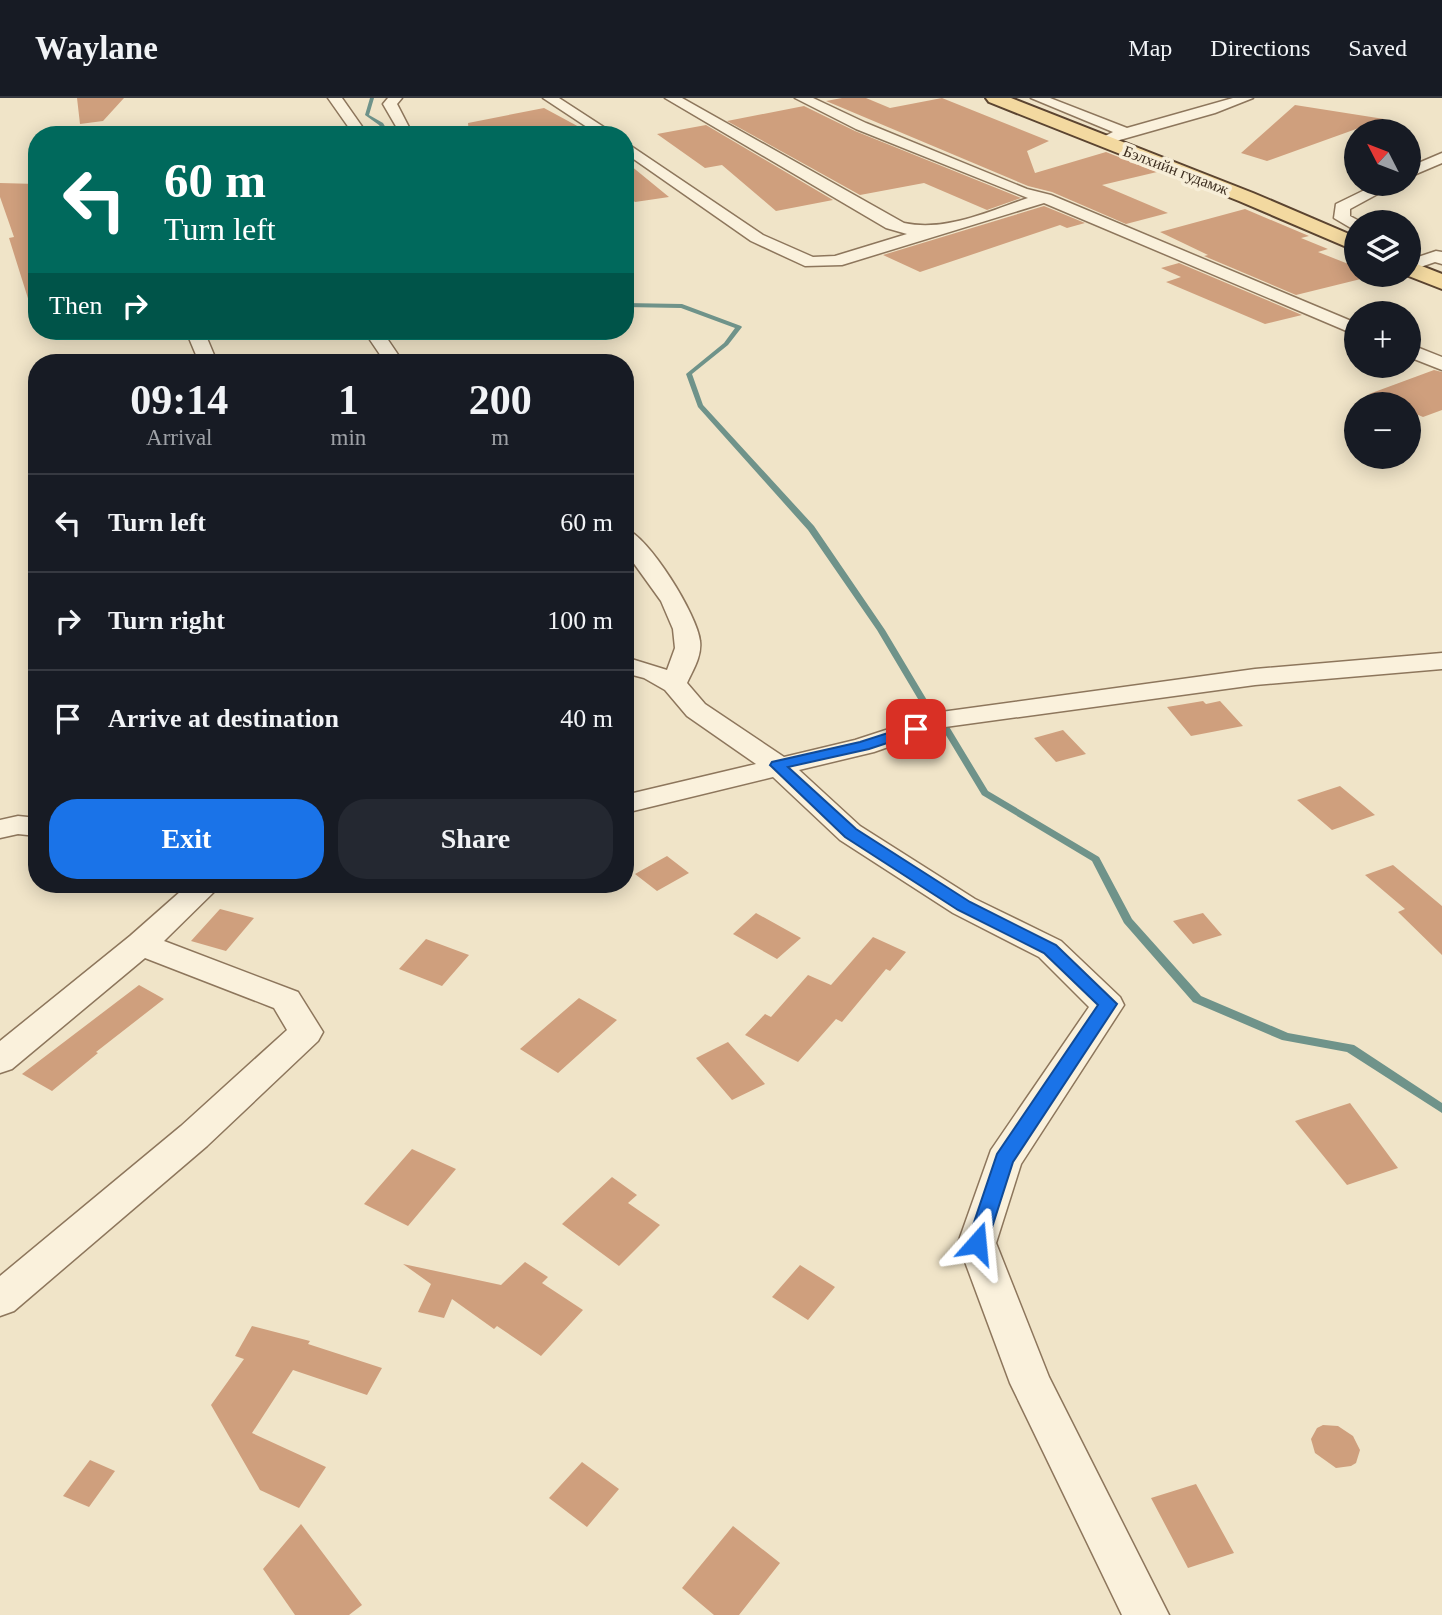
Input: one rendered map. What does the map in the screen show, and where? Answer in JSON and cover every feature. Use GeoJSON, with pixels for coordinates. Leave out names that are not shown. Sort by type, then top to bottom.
{"type":"FeatureCollection","features":[{"type":"Feature","properties":{"kind":"main road","name":"Бэлхийн гудамж"},"geometry":{"type":"LineString","coordinates":[[995,98],[1246,197],[1344,240]]}},
{"type":"Feature","properties":{"kind":"main road"},"geometry":{"type":"LineString","coordinates":[[1421,272],[1442,282]]}},
{"type":"Feature","properties":{"kind":"street"},"geometry":{"type":"LineString","coordinates":[[335,98],[355,126]]}},
{"type":"Feature","properties":{"kind":"street"},"geometry":{"type":"LineString","coordinates":[[395,98],[390,104],[402,126]]}},
{"type":"Feature","properties":{"kind":"street"},"geometry":{"type":"LineString","coordinates":[[550,98],[595,126]]}},
{"type":"Feature","properties":{"kind":"street"},"geometry":{"type":"LineString","coordinates":[[673,98],[783,159],[892,225],[931,232]]}},
{"type":"Feature","properties":{"kind":"street"},"geometry":{"type":"LineString","coordinates":[[802,98],[861,126],[1022,192],[1045,198],[1344,325]]}},
{"type":"Feature","properties":{"kind":"street"},"geometry":{"type":"LineString","coordinates":[[1038,98],[1124,132]]}},
{"type":"Feature","properties":{"kind":"street"},"geometry":{"type":"LineString","coordinates":[[1057,106],[1079,98]]}},
{"type":"Feature","properties":{"kind":"street"},"geometry":{"type":"LineString","coordinates":[[1102,141],[1124,132],[1215,111],[1247,98]]}},
{"type":"Feature","properties":{"kind":"street"},"geometry":{"type":"LineString","coordinates":[[634,152],[757,238],[811,262],[836,261],[1045,198]]}},
{"type":"Feature","properties":{"kind":"street"},"geometry":{"type":"LineString","coordinates":[[1421,167],[1442,157]]}},
{"type":"Feature","properties":{"kind":"street"},"geometry":{"type":"LineString","coordinates":[[1344,219],[1342,207],[1364,196]]}},
{"type":"Feature","properties":{"kind":"street"},"geometry":{"type":"LineString","coordinates":[[1421,251],[1439,257]]}},
{"type":"Feature","properties":{"kind":"street"},"geometry":{"type":"LineString","coordinates":[[1421,263],[1439,257]]}},
{"type":"Feature","properties":{"kind":"street"},"geometry":{"type":"LineString","coordinates":[[1421,355],[1442,363]]}},
{"type":"Feature","properties":{"kind":"street"},"geometry":{"type":"LineString","coordinates":[[634,548],[666,589],[684,624],[688,644],[674,684]]}},
{"type":"Feature","properties":{"kind":"street"},"geometry":{"type":"LineString","coordinates":[[634,802],[864,746],[941,720],[1255,677],[1442,661]]}},
{"type":"Feature","properties":{"kind":"street"},"geometry":{"type":"LineString","coordinates":[[634,667],[674,684],[696,710],[777,765],[850,833],[964,906],[1050,949],[1108,1004],[1004,1160],[977,1243],[1031,1383],[1146,1615]]}},
{"type":"Feature","properties":{"kind":"street"},"geometry":{"type":"LineString","coordinates":[[0,1060],[141,944],[197,893]]}},
{"type":"Feature","properties":{"kind":"street"},"geometry":{"type":"LineString","coordinates":[[0,1299],[194,1136],[306,1032],[286,1000],[141,944]]}},
{"type":"Feature","properties":{"kind":"building"},"geometry":{"type":"Polygon","coordinates":[[[77,98],[124,98],[103,121],[80,124],[77,98]]]}},
{"type":"Feature","properties":{"kind":"building"},"geometry":{"type":"Polygon","coordinates":[[[866,98],[890,108],[942,98],[1049,141],[1027,151],[1035,173],[1106,152],[1157,172],[1102,185],[1168,213],[1126,224],[826,101],[866,98]]]}},
{"type":"Feature","properties":{"kind":"building"},"geometry":{"type":"Polygon","coordinates":[[[1295,105],[1384,119],[1344,119],[1344,133],[1267,161],[1241,153],[1295,105]]]}},
{"type":"Feature","properties":{"kind":"building"},"geometry":{"type":"Polygon","coordinates":[[[804,106],[855,131],[1021,198],[987,210],[924,183],[860,195],[727,121],[804,106]]]}},
{"type":"Feature","properties":{"kind":"building"},"geometry":{"type":"Polygon","coordinates":[[[544,108],[577,126],[468,126],[468,123],[544,108]]]}},
{"type":"Feature","properties":{"kind":"building"},"geometry":{"type":"Polygon","coordinates":[[[706,125],[833,200],[776,211],[722,165],[705,168],[657,134],[706,125]]]}},
{"type":"Feature","properties":{"kind":"building"},"geometry":{"type":"Polygon","coordinates":[[[634,168],[669,197],[635,202],[634,168]]]}},
{"type":"Feature","properties":{"kind":"building"},"geometry":{"type":"Polygon","coordinates":[[[0,183],[28,184],[28,298],[9,238],[14,237],[0,197],[0,183]]]}},
{"type":"Feature","properties":{"kind":"building"},"geometry":{"type":"Polygon","coordinates":[[[1044,206],[1085,223],[1067,228],[1060,225],[920,272],[883,255],[1044,206]]]}},
{"type":"Feature","properties":{"kind":"building"},"geometry":{"type":"Polygon","coordinates":[[[1245,209],[1309,236],[1301,238],[1328,249],[1318,252],[1344,262],[1344,283],[1296,295],[1204,256],[1208,255],[1160,232],[1245,209]]]}},
{"type":"Feature","properties":{"kind":"building"},"geometry":{"type":"Polygon","coordinates":[[[1179,263],[1302,315],[1265,324],[1166,282],[1181,277],[1161,268],[1179,263]]]}},
{"type":"Feature","properties":{"kind":"building"},"geometry":{"type":"Polygon","coordinates":[[[1434,370],[1442,372],[1442,410],[1421,416],[1421,392],[1374,392],[1412,378],[1421,378],[1421,375],[1434,370]]]}},
{"type":"Feature","properties":{"kind":"building"},"geometry":{"type":"Polygon","coordinates":[[[1203,701],[1206,704],[1220,701],[1243,726],[1191,736],[1167,707],[1203,701]]]}},
{"type":"Feature","properties":{"kind":"building"},"geometry":{"type":"Polygon","coordinates":[[[1063,730],[1086,754],[1056,762],[1034,738],[1063,730]]]}},
{"type":"Feature","properties":{"kind":"building"},"geometry":{"type":"Polygon","coordinates":[[[1340,786],[1375,815],[1332,830],[1297,800],[1340,786]]]}},
{"type":"Feature","properties":{"kind":"building"},"geometry":{"type":"Polygon","coordinates":[[[667,856],[689,873],[657,891],[635,874],[667,856]]]}},
{"type":"Feature","properties":{"kind":"building"},"geometry":{"type":"Polygon","coordinates":[[[1393,865],[1442,906],[1442,955],[1398,912],[1405,909],[1365,875],[1393,865]]]}},
{"type":"Feature","properties":{"kind":"building"},"geometry":{"type":"Polygon","coordinates":[[[220,909],[254,918],[226,951],[191,941],[220,909]]]}},
{"type":"Feature","properties":{"kind":"building"},"geometry":{"type":"Polygon","coordinates":[[[756,913],[801,938],[777,959],[733,934],[756,913]]]}},
{"type":"Feature","properties":{"kind":"building"},"geometry":{"type":"Polygon","coordinates":[[[1203,913],[1222,935],[1193,944],[1173,921],[1203,913]]]}},
{"type":"Feature","properties":{"kind":"building"},"geometry":{"type":"Polygon","coordinates":[[[873,937],[906,952],[890,971],[886,969],[842,1022],[836,1019],[798,1062],[745,1035],[765,1014],[771,1017],[808,975],[831,985],[873,937]]]}},
{"type":"Feature","properties":{"kind":"building"},"geometry":{"type":"Polygon","coordinates":[[[426,939],[469,955],[442,986],[399,969],[426,939]]]}},
{"type":"Feature","properties":{"kind":"building"},"geometry":{"type":"Polygon","coordinates":[[[139,985],[164,999],[96,1052],[98,1053],[52,1091],[22,1074],[139,985]]]}},
{"type":"Feature","properties":{"kind":"building"},"geometry":{"type":"Polygon","coordinates":[[[579,998],[617,1020],[558,1073],[520,1049],[579,998]]]}},
{"type":"Feature","properties":{"kind":"building"},"geometry":{"type":"Polygon","coordinates":[[[728,1042],[765,1084],[732,1100],[696,1058],[728,1042]]]}},
{"type":"Feature","properties":{"kind":"building"},"geometry":{"type":"Polygon","coordinates":[[[1350,1103],[1398,1168],[1347,1185],[1295,1121],[1350,1103]]]}},
{"type":"Feature","properties":{"kind":"building"},"geometry":{"type":"Polygon","coordinates":[[[412,1149],[456,1169],[408,1226],[364,1204],[412,1149]]]}},
{"type":"Feature","properties":{"kind":"building"},"geometry":{"type":"Polygon","coordinates":[[[612,1177],[637,1195],[628,1203],[660,1225],[619,1266],[562,1224],[612,1177]]]}},
{"type":"Feature","properties":{"kind":"building"},"geometry":{"type":"Polygon","coordinates":[[[525,1262],[548,1277],[542,1283],[583,1310],[541,1356],[497,1326],[494,1329],[452,1299],[444,1318],[418,1312],[431,1284],[403,1264],[501,1285],[525,1262]]]}},
{"type":"Feature","properties":{"kind":"building"},"geometry":{"type":"Polygon","coordinates":[[[800,1265],[835,1287],[808,1320],[772,1297],[800,1265]]]}},
{"type":"Feature","properties":{"kind":"building"},"geometry":{"type":"Polygon","coordinates":[[[252,1326],[310,1341],[308,1344],[382,1368],[367,1395],[293,1370],[252,1433],[326,1467],[299,1508],[260,1490],[211,1405],[244,1359],[235,1356],[252,1326]]]}},
{"type":"Feature","properties":{"kind":"building"},"geometry":{"type":"Polygon","coordinates":[[[1323,1425],[1338,1426],[1353,1436],[1360,1450],[1356,1463],[1336,1468],[1315,1453],[1311,1439],[1317,1428],[1323,1425]]]}},
{"type":"Feature","properties":{"kind":"building"},"geometry":{"type":"Polygon","coordinates":[[[90,1460],[115,1471],[89,1507],[63,1496],[90,1460]]]}},
{"type":"Feature","properties":{"kind":"building"},"geometry":{"type":"Polygon","coordinates":[[[582,1462],[619,1489],[587,1527],[549,1498],[582,1462]]]}},
{"type":"Feature","properties":{"kind":"building"},"geometry":{"type":"Polygon","coordinates":[[[1196,1484],[1234,1553],[1188,1568],[1151,1498],[1196,1484]]]}},
{"type":"Feature","properties":{"kind":"building"},"geometry":{"type":"Polygon","coordinates":[[[301,1524],[362,1605],[349,1615],[295,1615],[263,1569],[301,1524]]]}},
{"type":"Feature","properties":{"kind":"building"},"geometry":{"type":"Polygon","coordinates":[[[733,1526],[780,1563],[739,1615],[714,1615],[682,1588],[733,1526]]]}},
{"type":"Feature","properties":{"kind":"waterway"},"geometry":{"type":"LineString","coordinates":[[372,98],[367,115],[382,126]]}},
{"type":"Feature","properties":{"kind":"waterway"},"geometry":{"type":"LineString","coordinates":[[634,305],[682,306],[739,327],[726,344],[689,374],[700,406],[811,528],[881,630],[928,709],[941,720],[985,793],[1096,859],[1128,921],[1197,999],[1286,1037],[1350,1048],[1442,1109]]}},
{"type":"Feature","properties":{"kind":"route"},"geometry":{"type":"LineString","coordinates":[[916,729],[864,746],[777,765],[850,833],[964,906],[1050,949],[1108,1004],[1004,1160],[977,1243]]}}]}
